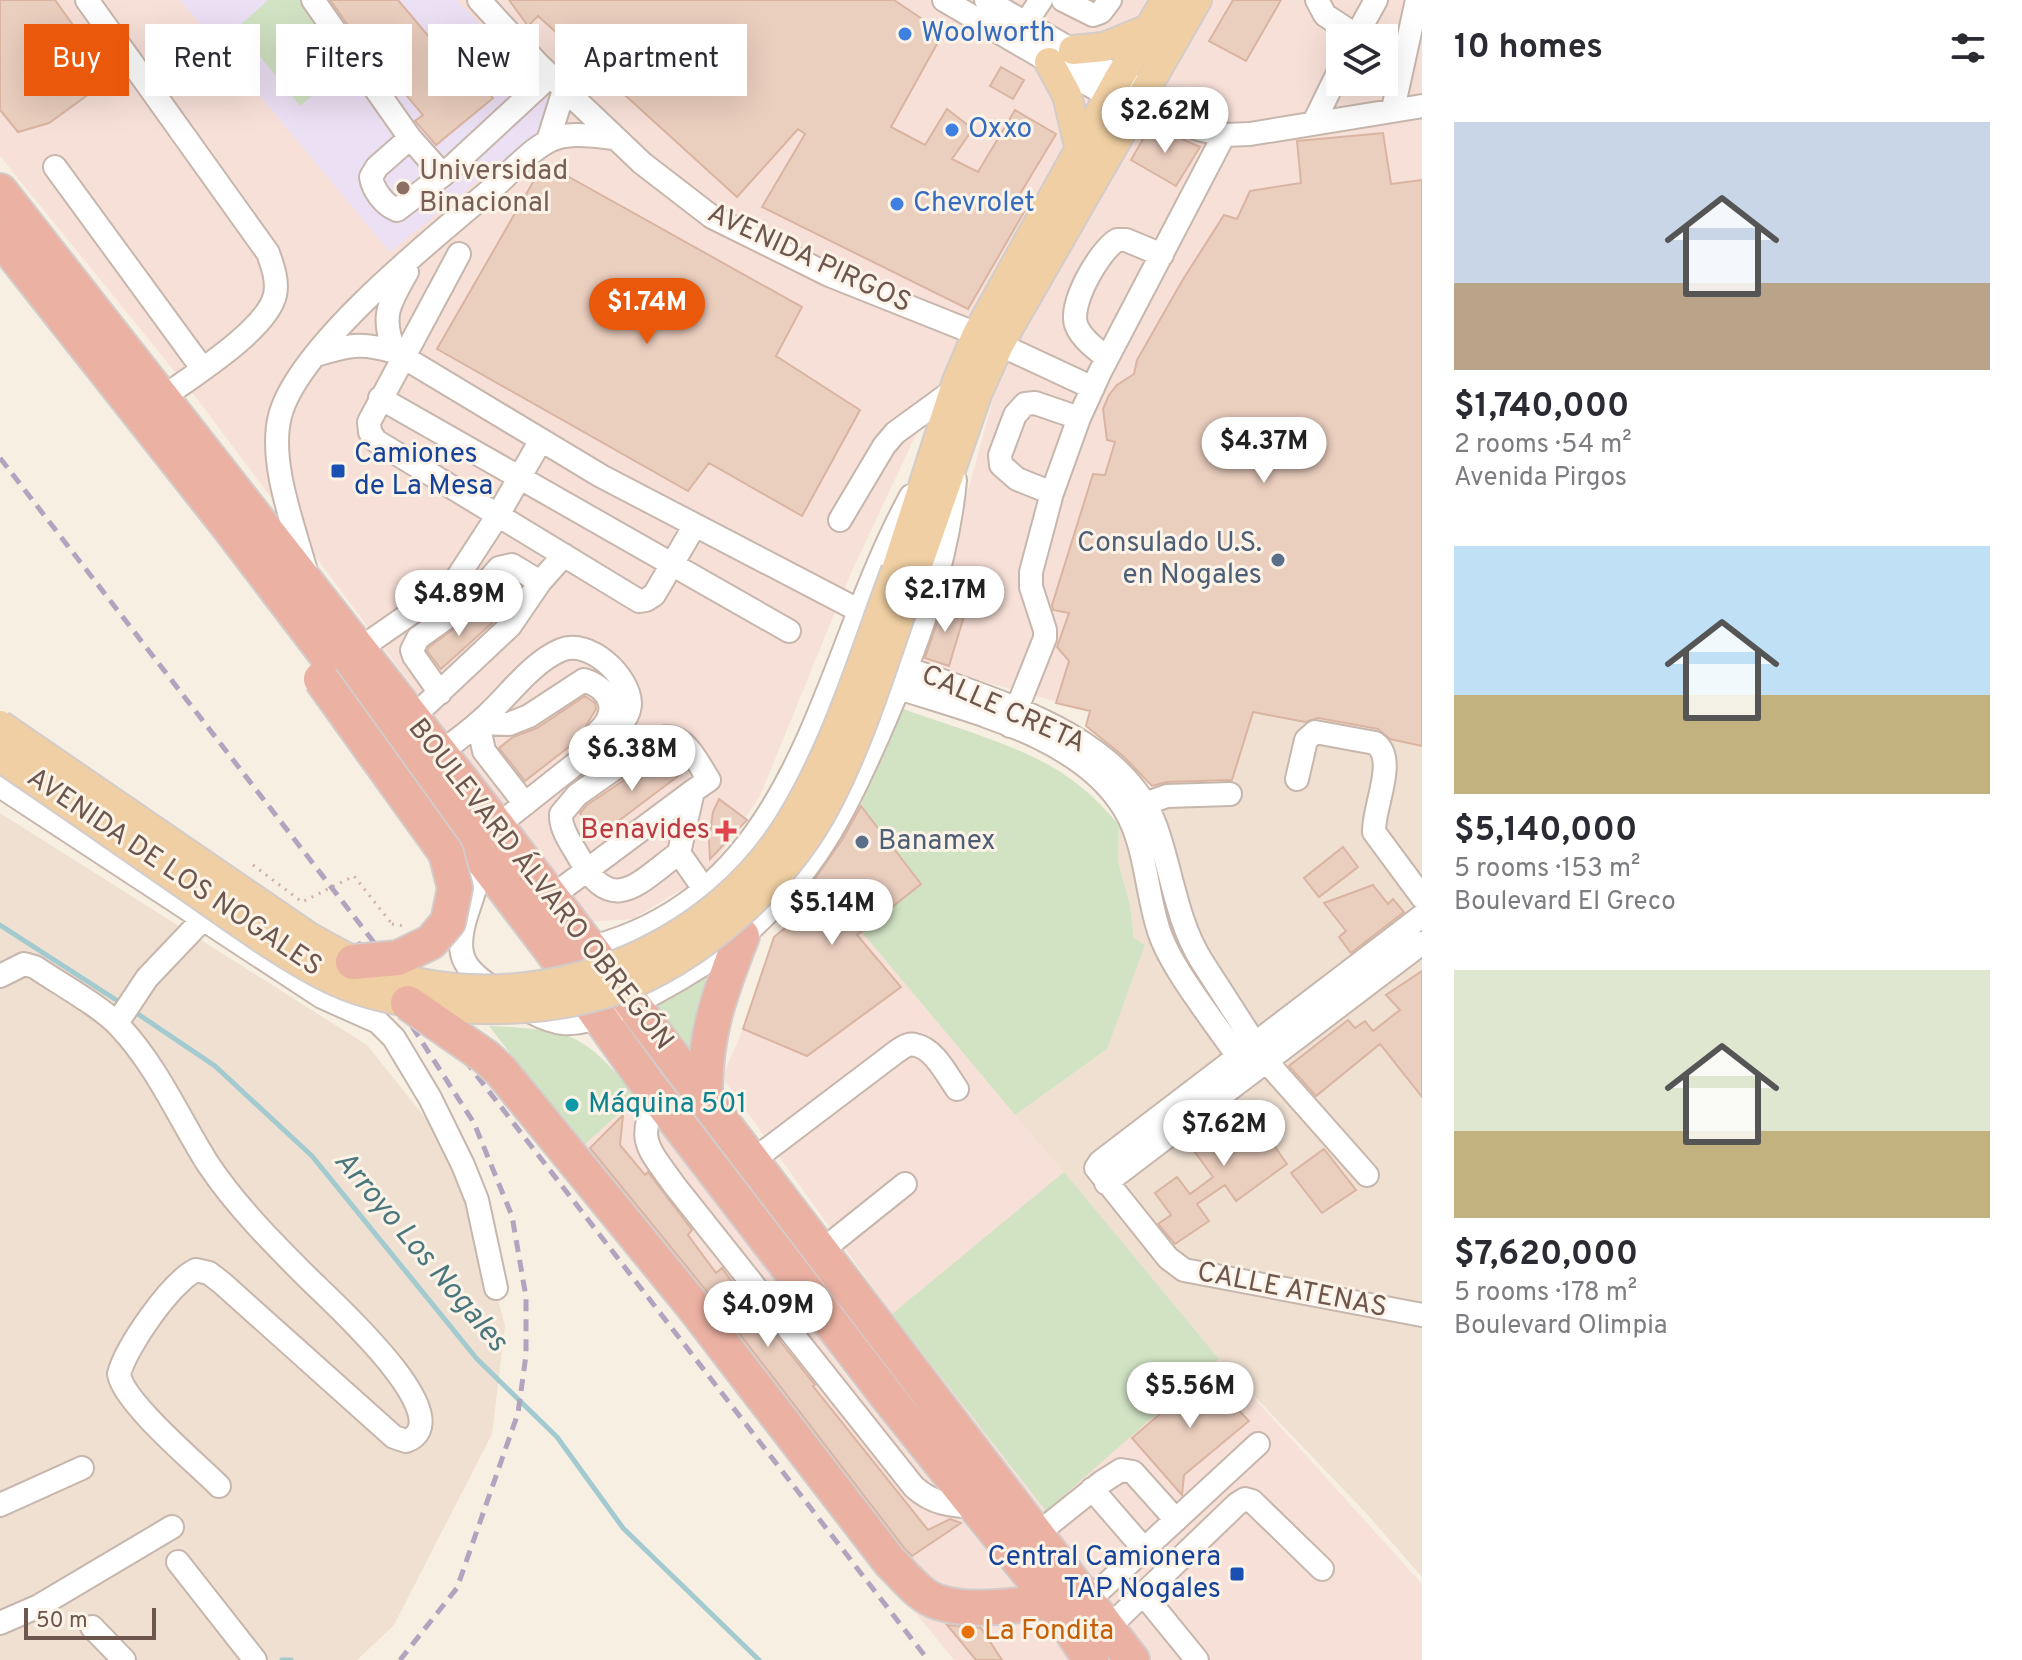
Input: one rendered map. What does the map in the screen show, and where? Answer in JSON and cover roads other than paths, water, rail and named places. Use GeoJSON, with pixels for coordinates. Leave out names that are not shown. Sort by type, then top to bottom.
{"type":"FeatureCollection","features":[{"type":"Feature","properties":{"kind":"highway","name":"BOULEVARD ÁLVARO OBREGÓN"},"geometry":{"type":"LineString","coordinates":[[0,191],[497,826],[1132,1660]]}},
{"type":"Feature","properties":{"kind":"highway","name":"BOULEVARD ÁLVARO OBREGÓN"},"geometry":{"type":"LineString","coordinates":[[0,237],[229,527],[484,861],[657,1097],[847,1345],[1052,1602],[1091,1660]]}},
{"type":"Feature","properties":{"kind":"highway"},"geometry":{"type":"LineString","coordinates":[[229,527],[251,583],[446,853],[455,888],[448,922],[431,942],[398,958],[353,962]]}},
{"type":"Feature","properties":{"kind":"highway"},"geometry":{"type":"LineString","coordinates":[[705,1099],[705,1060],[711,1022],[742,936]]}},
{"type":"Feature","properties":{"kind":"highway"},"geometry":{"type":"LineString","coordinates":[[408,1003],[486,1057],[510,1081],[693,1306],[890,1562],[923,1594],[938,1602],[961,1606],[1052,1602]]}},
{"type":"Feature","properties":{"kind":"main road"},"geometry":{"type":"LineString","coordinates":[[578,988],[678,935],[756,869],[790,824],[833,739],[905,573],[946,450],[978,392],[988,339],[1080,150],[1166,0]]}},
{"type":"Feature","properties":{"kind":"main road"},"geometry":{"type":"LineString","coordinates":[[946,450],[954,390],[1139,102],[1197,0]]}},
{"type":"Feature","properties":{"kind":"main road"},"geometry":{"type":"LineString","coordinates":[[1080,150],[1061,56],[1111,45],[1148,29]]}},
{"type":"Feature","properties":{"kind":"main road","name":"AVENIDA DE LOS NOGALES"},"geometry":{"type":"LineString","coordinates":[[0,725],[309,937],[353,962],[421,984],[470,989],[529,986],[578,988]]}},
{"type":"Feature","properties":{"kind":"main road","name":"AVENIDA DE LOS NOGALES"},"geometry":{"type":"LineString","coordinates":[[0,757],[303,964],[344,984],[408,1003],[473,1010],[521,1009],[578,988]]}},
{"type":"Feature","properties":{"kind":"street"},"geometry":{"type":"LineString","coordinates":[[87,0],[268,253],[275,275],[276,292],[266,315],[254,329],[162,398]]}},
{"type":"Feature","properties":{"kind":"street"},"geometry":{"type":"LineString","coordinates":[[313,0],[410,138],[443,175]]}},
{"type":"Feature","properties":{"kind":"street","name":"AVENIDA PIRGOS"},"geometry":{"type":"LineString","coordinates":[[479,0],[506,33],[555,81]]}},
{"type":"Feature","properties":{"kind":"street"},"geometry":{"type":"LineString","coordinates":[[944,0],[1026,16]]}},
{"type":"Feature","properties":{"kind":"street"},"geometry":{"type":"LineString","coordinates":[[986,0],[1026,16],[1061,56],[1139,102],[1198,129],[1224,135],[1250,134],[1422,106]]}},
{"type":"Feature","properties":{"kind":"street"},"geometry":{"type":"LineString","coordinates":[[1063,0],[1093,15],[1101,12],[1110,0]]}},
{"type":"Feature","properties":{"kind":"street"},"geometry":{"type":"LineString","coordinates":[[1317,0],[1325,15],[1338,24]]}},
{"type":"Feature","properties":{"kind":"street"},"geometry":{"type":"LineString","coordinates":[[1364,24],[1376,0]]}},
{"type":"Feature","properties":{"kind":"street"},"geometry":{"type":"LineString","coordinates":[[1398,46],[1417,0]]}},
{"type":"Feature","properties":{"kind":"street"},"geometry":{"type":"LineString","coordinates":[[410,138],[374,172],[371,182],[391,208],[397,210],[555,85]]}},
{"type":"Feature","properties":{"kind":"street"},"geometry":{"type":"LineString","coordinates":[[548,141],[555,96]]}},
{"type":"Feature","properties":{"kind":"street","name":"AVENIDA PIRGOS"},"geometry":{"type":"LineString","coordinates":[[571,96],[654,173],[712,217],[829,275],[988,339],[1093,388]]}},
{"type":"Feature","properties":{"kind":"street"},"geometry":{"type":"LineString","coordinates":[[1314,122],[1327,96]]}},
{"type":"Feature","properties":{"kind":"street"},"geometry":{"type":"LineString","coordinates":[[1393,96],[1393,109]]}},
{"type":"Feature","properties":{"kind":"street"},"geometry":{"type":"LineString","coordinates":[[310,588],[277,448],[279,419],[287,394],[315,355],[367,300],[548,141],[581,135],[615,138]]}},
{"type":"Feature","properties":{"kind":"street"},"geometry":{"type":"LineString","coordinates":[[1013,718],[1045,638],[1031,587],[1031,572],[1052,493],[1079,418],[1107,358],[1224,135]]}},
{"type":"Feature","properties":{"kind":"street"},"geometry":{"type":"LineString","coordinates":[[55,167],[202,368]]}},
{"type":"Feature","properties":{"kind":"street"},"geometry":{"type":"LineString","coordinates":[[1107,358],[1084,337],[1074,317],[1077,303],[1101,254],[1117,240],[1126,240],[1162,255]]}},
{"type":"Feature","properties":{"kind":"street"},"geometry":{"type":"LineString","coordinates":[[399,354],[386,332],[386,313],[418,253]]}},
{"type":"Feature","properties":{"kind":"street"},"geometry":{"type":"LineString","coordinates":[[459,254],[399,354],[369,427],[376,441],[642,601],[654,595],[695,525]]}},
{"type":"Feature","properties":{"kind":"street"},"geometry":{"type":"LineString","coordinates":[[315,355],[354,344],[375,346],[399,354],[601,476],[858,610]]}},
{"type":"Feature","properties":{"kind":"street"},"geometry":{"type":"LineString","coordinates":[[840,520],[895,433],[954,390]]}},
{"type":"Feature","properties":{"kind":"street"},"geometry":{"type":"LineString","coordinates":[[380,398],[789,631]]}},
{"type":"Feature","properties":{"kind":"street"},"geometry":{"type":"LineString","coordinates":[[1052,493],[1009,475],[1001,465],[1000,455],[1015,415],[1025,404],[1035,403],[1079,418]]}},
{"type":"Feature","properties":{"kind":"street"},"geometry":{"type":"LineString","coordinates":[[358,650],[457,578],[541,440]]}},
{"type":"Feature","properties":{"kind":"street"},"geometry":{"type":"LineString","coordinates":[[484,861],[459,938],[462,958],[471,971],[517,1004],[555,1022],[578,1022],[578,988],[590,948],[616,941],[686,906],[744,851],[787,785],[893,528],[946,450]]}},
{"type":"Feature","properties":{"kind":"street"},"geometry":{"type":"LineString","coordinates":[[578,988],[632,1004],[708,961],[742,936],[792,886],[820,849],[857,783],[903,678],[946,543],[953,509],[946,450]]}},
{"type":"Feature","properties":{"kind":"street"},"geometry":{"type":"LineString","coordinates":[[411,719],[510,626],[540,582],[564,555]]}},
{"type":"Feature","properties":{"kind":"street"},"geometry":{"type":"LineString","coordinates":[[440,693],[414,656],[412,650],[418,638],[470,601],[499,568],[512,565],[540,582]]}},
{"type":"Feature","properties":{"kind":"street"},"geometry":{"type":"LineString","coordinates":[[439,754],[560,650],[577,646],[590,650],[625,686],[630,702],[628,714],[617,731],[497,826]]}},
{"type":"Feature","properties":{"kind":"street","name":"CALLE CRETA"},"geometry":{"type":"LineString","coordinates":[[903,678],[1013,718],[1055,727],[1092,748],[1120,773],[1136,807],[1160,840],[1184,925],[1253,1055]]}},
{"type":"Feature","properties":{"kind":"street"},"geometry":{"type":"LineString","coordinates":[[478,723],[509,724],[529,716],[584,680],[595,684],[607,697],[611,710],[607,724],[586,743],[585,757]]}},
{"type":"Feature","properties":{"kind":"street"},"geometry":{"type":"LineString","coordinates":[[478,723],[484,751],[525,804]]}},
{"type":"Feature","properties":{"kind":"street"},"geometry":{"type":"LineString","coordinates":[[1297,779],[1306,740],[1315,732],[1380,746],[1385,754],[1385,768],[1374,832],[1422,897]]}},
{"type":"Feature","properties":{"kind":"street"},"geometry":{"type":"LineString","coordinates":[[667,735],[678,738],[689,749],[701,786],[679,853],[630,888],[617,892],[602,888],[586,870],[560,819],[563,809],[577,795],[655,740],[667,735]]}},
{"type":"Feature","properties":{"kind":"street"},"geometry":{"type":"LineString","coordinates":[[0,786],[322,997],[378,1022],[394,1038],[430,1098],[463,1165],[477,1200],[496,1288]]}},
{"type":"Feature","properties":{"kind":"street"},"geometry":{"type":"LineString","coordinates":[[551,897],[701,786]]}},
{"type":"Feature","properties":{"kind":"street"},"geometry":{"type":"LineString","coordinates":[[1136,807],[1167,796],[1230,794]]}},
{"type":"Feature","properties":{"kind":"street","name":"CALLE CRETA"},"geometry":{"type":"LineString","coordinates":[[1136,807],[1134,831],[1161,939],[1181,972],[1253,1055]]}},
{"type":"Feature","properties":{"kind":"street"},"geometry":{"type":"LineString","coordinates":[[679,853],[704,889]]}},
{"type":"Feature","properties":{"kind":"street"},"geometry":{"type":"LineString","coordinates":[[1253,1055],[1422,916]]}},
{"type":"Feature","properties":{"kind":"street"},"geometry":{"type":"LineString","coordinates":[[117,1023],[147,978],[204,918]]}},
{"type":"Feature","properties":{"kind":"street"},"geometry":{"type":"LineString","coordinates":[[1253,1055],[1422,943]]}},
{"type":"Feature","properties":{"kind":"street"},"geometry":{"type":"LineString","coordinates":[[1181,972],[1201,960]]}},
{"type":"Feature","properties":{"kind":"street"},"geometry":{"type":"LineString","coordinates":[[0,976],[24,964],[35,967],[117,1023],[151,1066],[209,1165],[246,1213],[385,1358],[410,1391],[422,1419],[420,1431],[412,1439],[401,1441],[394,1437],[222,1283],[209,1273],[196,1270],[185,1276],[137,1336],[119,1374],[123,1387],[137,1405],[219,1486]]}},
{"type":"Feature","properties":{"kind":"street"},"geometry":{"type":"LineString","coordinates":[[752,1161],[909,1045],[915,1044],[929,1052],[957,1089]]}},
{"type":"Feature","properties":{"kind":"street"},"geometry":{"type":"LineString","coordinates":[[1253,1055],[1367,1175]]}},
{"type":"Feature","properties":{"kind":"street","name":"CALLE ATENAS"},"geometry":{"type":"LineString","coordinates":[[1253,1055],[1098,1164],[1097,1171],[1168,1258],[1184,1270],[1422,1315]]}},
{"type":"Feature","properties":{"kind":"street"},"geometry":{"type":"LineString","coordinates":[[657,1097],[645,1126],[650,1151],[816,1365],[923,1495],[944,1505],[976,1507]]}},
{"type":"Feature","properties":{"kind":"street"},"geometry":{"type":"LineString","coordinates":[[820,1252],[905,1184]]}},
{"type":"Feature","properties":{"kind":"street"},"geometry":{"type":"LineString","coordinates":[[816,1365],[847,1345]]}},
{"type":"Feature","properties":{"kind":"street"},"geometry":{"type":"LineString","coordinates":[[1088,1601],[1258,1444]]}},
{"type":"Feature","properties":{"kind":"street"},"geometry":{"type":"LineString","coordinates":[[0,1505],[82,1468]]}},
{"type":"Feature","properties":{"kind":"street"},"geometry":{"type":"LineString","coordinates":[[1037,1534],[1092,1489],[1115,1473],[1129,1470],[1176,1520]]}},
{"type":"Feature","properties":{"kind":"street"},"geometry":{"type":"LineString","coordinates":[[1092,1489],[1144,1549]]}},
{"type":"Feature","properties":{"kind":"street"},"geometry":{"type":"LineString","coordinates":[[1109,1627],[1237,1504],[1248,1499],[1322,1569]]}},
{"type":"Feature","properties":{"kind":"street"},"geometry":{"type":"LineString","coordinates":[[0,1623],[39,1606],[172,1527]]}},
{"type":"Feature","properties":{"kind":"street"},"geometry":{"type":"LineString","coordinates":[[178,1562],[255,1660]]}},
{"type":"Feature","properties":{"kind":"street"},"geometry":{"type":"LineString","coordinates":[[1144,1595],[1197,1660]]}},
{"type":"Feature","properties":{"kind":"street"},"geometry":{"type":"LineString","coordinates":[[92,1627],[124,1660]]}},
{"type":"Feature","properties":{"kind":"waterway","name":"Arroyo Los Nogales"},"geometry":{"type":"LineString","coordinates":[[0,925],[124,1005]]}},
{"type":"Feature","properties":{"kind":"waterway","name":"Arroyo Los Nogales"},"geometry":{"type":"LineString","coordinates":[[132,1010],[215,1066],[312,1156],[477,1359],[557,1437],[623,1528],[759,1660]]}},
{"type":"Feature","properties":{"kind":"waterway"},"geometry":{"type":"LineString","coordinates":[[282,1660],[291,1660]]}},
{"type":"Feature","properties":{"kind":"railway"},"geometry":{"type":"LineString","coordinates":[[0,458],[928,1660]]}},
{"type":"Feature","properties":{"kind":"railway"},"geometry":{"type":"LineString","coordinates":[[358,942],[474,1123],[512,1216],[526,1297],[526,1355],[518,1413],[457,1588],[400,1660]]}},
{"type":"Feature","properties":{"kind":"place","name":"Woolworth"},"geometry":{"type":"Point","coordinates":[905,34]}},
{"type":"Feature","properties":{"kind":"place","name":"Oxxo"},"geometry":{"type":"Point","coordinates":[952,130]}},
{"type":"Feature","properties":{"kind":"place","name":"Universidad Binacional"},"geometry":{"type":"Point","coordinates":[403,188]}},
{"type":"Feature","properties":{"kind":"place","name":"Chevrolet"},"geometry":{"type":"Point","coordinates":[897,204]}},
{"type":"Feature","properties":{"kind":"place","name":"Camiones de La Mesa"},"geometry":{"type":"Point","coordinates":[338,471]}},
{"type":"Feature","properties":{"kind":"place","name":"Consulado U.S. en Nogales"},"geometry":{"type":"Point","coordinates":[1278,560]}},
{"type":"Feature","properties":{"kind":"place","name":"Benavides"},"geometry":{"type":"Point","coordinates":[726,831]}},
{"type":"Feature","properties":{"kind":"place","name":"Banamex"},"geometry":{"type":"Point","coordinates":[862,842]}},
{"type":"Feature","properties":{"kind":"place","name":"Máquina 501"},"geometry":{"type":"Point","coordinates":[572,1105]}},
{"type":"Feature","properties":{"kind":"place","name":"Central Camionera TAP Nogales"},"geometry":{"type":"Point","coordinates":[1237,1574]}},
{"type":"Feature","properties":{"kind":"place","name":"La Fondita"},"geometry":{"type":"Point","coordinates":[968,1632]}}]}
